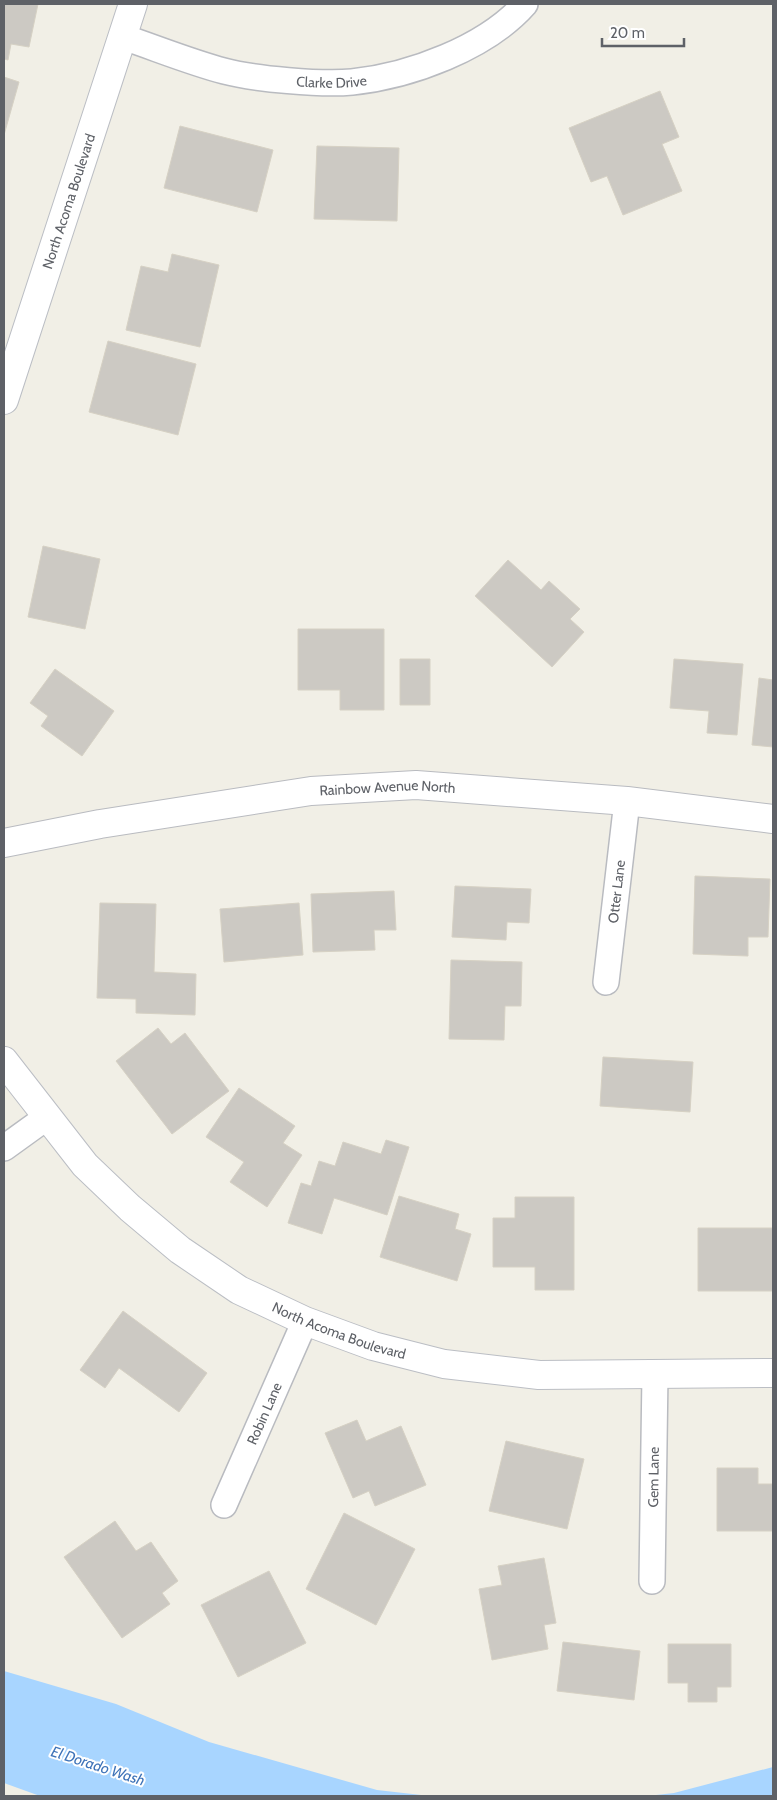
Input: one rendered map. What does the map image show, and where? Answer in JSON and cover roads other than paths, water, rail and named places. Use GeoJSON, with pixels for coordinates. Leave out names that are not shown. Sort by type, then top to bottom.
{"type":"FeatureCollection","features":[{"type":"Feature","properties":{"kind":"main road","name":"North Acoma Boulevard"},"geometry":{"type":"LineString","coordinates":[[4,400],[133,4]]}},
{"type":"Feature","properties":{"kind":"main road","name":"Rainbow Avenue North"},"geometry":{"type":"LineString","coordinates":[[4,843],[100,824],[311,791],[416,785],[627,801],[773,819]]}},
{"type":"Feature","properties":{"kind":"main road","name":"North Acoma Boulevard"},"geometry":{"type":"LineString","coordinates":[[4,1061],[85,1165],[130,1208],[180,1250],[239,1290],[305,1322],[373,1346],[444,1364],[540,1375],[773,1374]]}},
{"type":"Feature","properties":{"kind":"street","name":"Clarke Drive"},"geometry":{"type":"LineString","coordinates":[[123,37],[225,71],[294,80],[351,82],[400,73],[459,51],[510,20],[525,4]]}},
{"type":"Feature","properties":{"kind":"street","name":"Otter Lane"},"geometry":{"type":"LineString","coordinates":[[606,982],[627,801]]}},
{"type":"Feature","properties":{"kind":"street"},"geometry":{"type":"LineString","coordinates":[[4,1148],[47,1117]]}},
{"type":"Feature","properties":{"kind":"street","name":"Robin Lane"},"geometry":{"type":"LineString","coordinates":[[224,1505],[305,1322]]}},
{"type":"Feature","properties":{"kind":"street","name":"Gem Lane"},"geometry":{"type":"LineString","coordinates":[[652,1581],[656,1374]]}},
{"type":"Feature","properties":{"kind":"water","name":"El Dorado Wash"},"geometry":{"type":"Polygon","coordinates":[[[4,1671],[116,1704],[209,1742],[377,1790],[430,1796],[40,1796],[4,1783],[4,1671]]]}},
{"type":"Feature","properties":{"kind":"water"},"geometry":{"type":"Polygon","coordinates":[[[773,1767],[773,1796],[647,1796],[674,1793],[773,1767]]]}}]}
